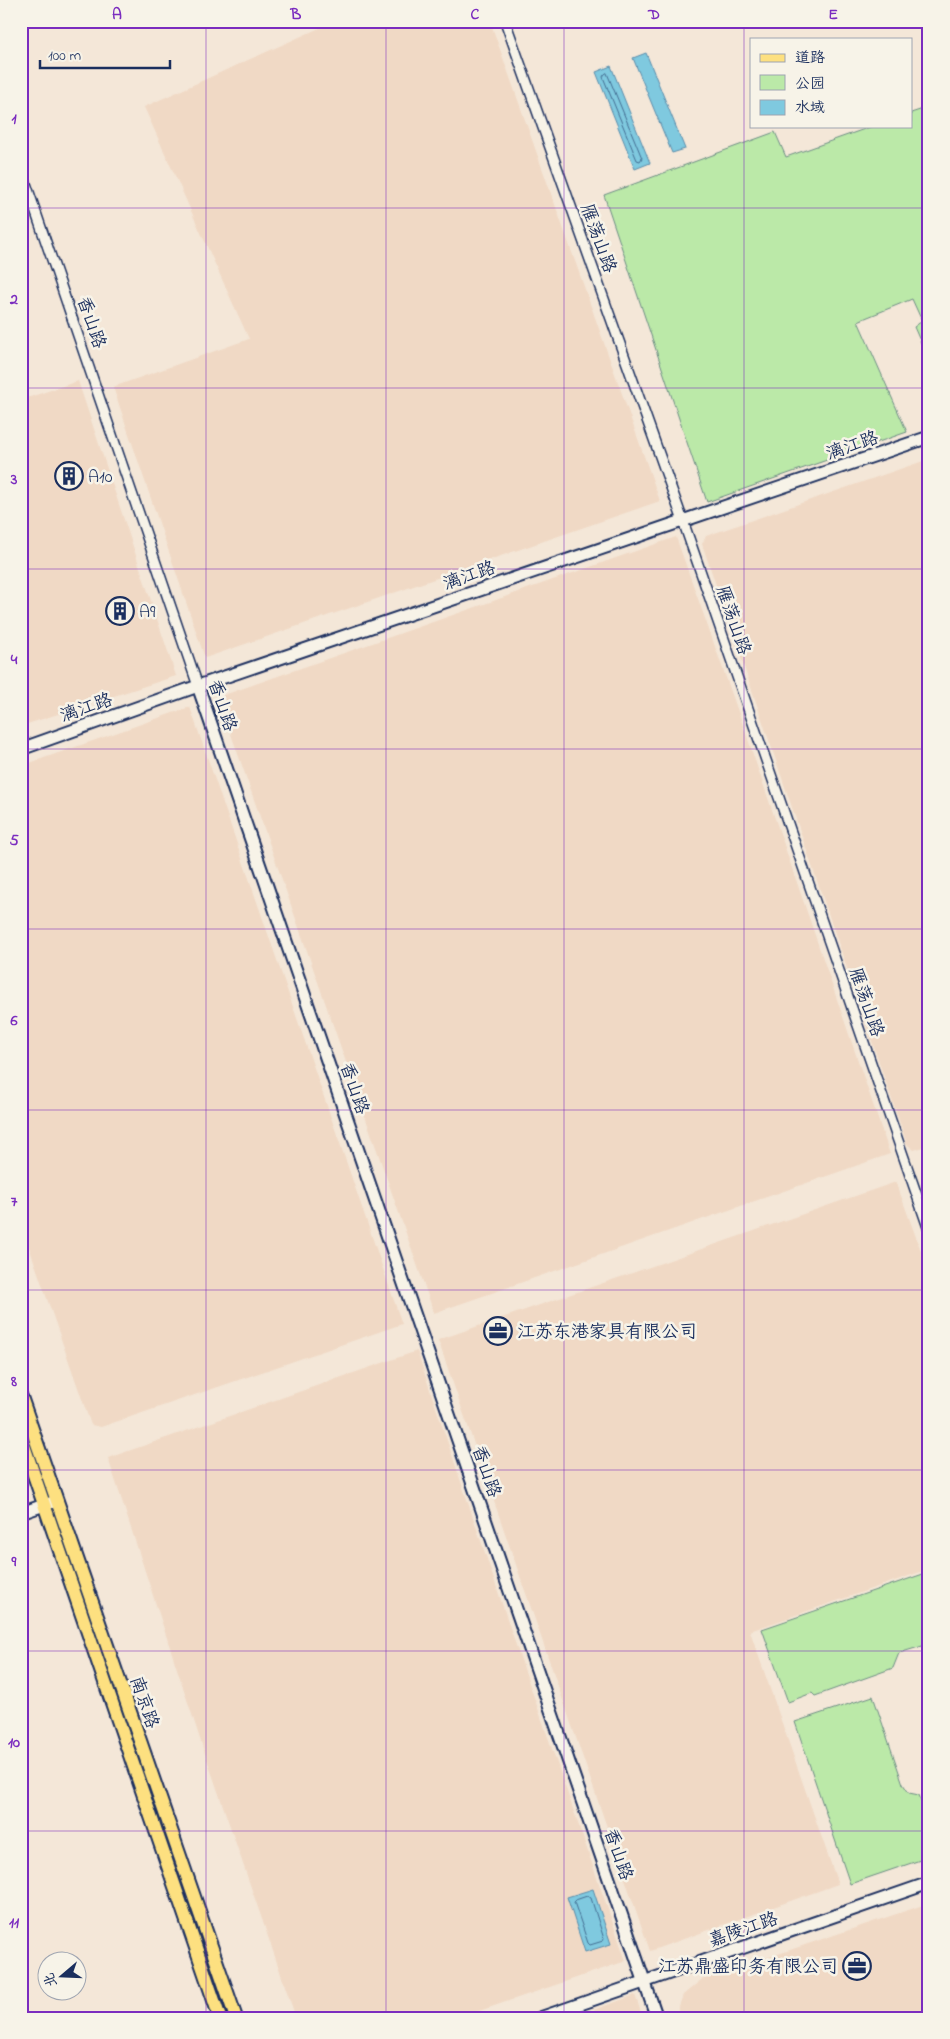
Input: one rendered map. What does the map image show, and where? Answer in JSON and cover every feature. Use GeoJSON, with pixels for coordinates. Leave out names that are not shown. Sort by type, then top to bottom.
{"type":"FeatureCollection","features":[{"type":"Feature","properties":{"kind":"main road","name":"南京路"},"geometry":{"type":"LineString","coordinates":[[21,1398],[51,1503],[220,2018]]}},
{"type":"Feature","properties":{"kind":"main road","name":"南京路"},"geometry":{"type":"LineString","coordinates":[[21,1436],[51,1503],[236,2018]]}},
{"type":"Feature","properties":{"kind":"street","name":"雁荡山路"},"geometry":{"type":"LineString","coordinates":[[505,21],[683,521],[929,1230]]}},
{"type":"Feature","properties":{"kind":"street","name":"香山路"},"geometry":{"type":"LineString","coordinates":[[21,169],[657,2018]]}},
{"type":"Feature","properties":{"kind":"street","name":"漓江路"},"geometry":{"type":"LineString","coordinates":[[21,748],[929,437]]}},
{"type":"Feature","properties":{"kind":"street"},"geometry":{"type":"LineString","coordinates":[[21,1513],[51,1503]]}},
{"type":"Feature","properties":{"kind":"street","name":"嘉陵江路"},"geometry":{"type":"LineString","coordinates":[[540,2018],[929,1883]]}},
{"type":"Feature","properties":{"kind":"shaded area"},"geometry":{"type":"Polygon","coordinates":[[[335,21],[490,21],[660,501],[205,658],[113,387],[249,339],[144,107],[335,21]]]}},
{"type":"Feature","properties":{"kind":"shaded area"},"geometry":{"type":"Polygon","coordinates":[[[78,381],[176,676],[21,726],[21,400],[78,381]]]}},
{"type":"Feature","properties":{"kind":"shaded area"},"geometry":{"type":"Polygon","coordinates":[[[929,459],[929,1145],[914,1150],[907,1144],[702,544],[706,536],[929,459]]]}},
{"type":"Feature","properties":{"kind":"shaded area"},"geometry":{"type":"Polygon","coordinates":[[[676,537],[744,728],[890,1154],[434,1313],[218,697],[676,537]]]}},
{"type":"Feature","properties":{"kind":"shaded area"},"geometry":{"type":"Polygon","coordinates":[[[190,707],[402,1324],[101,1427],[91,1425],[21,1224],[21,766],[190,707]]]}},
{"type":"Feature","properties":{"kind":"shaded area"},"geometry":{"type":"Polygon","coordinates":[[[896,1182],[929,1273],[929,1569],[750,1631],[838,1884],[650,1951],[438,1340],[896,1182]]]}},
{"type":"Feature","properties":{"kind":"shaded area"},"geometry":{"type":"Polygon","coordinates":[[[417,1351],[519,1654],[626,1961],[459,2018],[296,2018],[201,1742],[108,1458],[417,1351]]]}},
{"type":"Feature","properties":{"kind":"shaded area"},"geometry":{"type":"Polygon","coordinates":[[[929,1903],[929,2018],[677,2018],[683,1995],[701,1980],[929,1903]]]}},
{"type":"Feature","properties":{"kind":"shaded area"},"geometry":{"type":"Polygon","coordinates":[[[635,1995],[643,2018],[571,2018],[635,1995]]]}},
{"type":"Feature","properties":{"kind":"green space"},"geometry":{"type":"Polygon","coordinates":[[[923,109],[929,131],[929,351],[925,352],[914,327],[922,321],[912,299],[858,321],[907,432],[707,502],[604,195],[775,132],[786,157],[867,128],[912,128],[912,113],[923,109]]]}},
{"type":"Feature","properties":{"kind":"green space"},"geometry":{"type":"Polygon","coordinates":[[[929,1572],[929,1644],[899,1653],[893,1668],[815,1696],[812,1693],[788,1702],[762,1629],[929,1572]]]}},
{"type":"Feature","properties":{"kind":"green space"},"geometry":{"type":"Polygon","coordinates":[[[873,1696],[903,1784],[909,1793],[919,1795],[929,1823],[929,1857],[850,1884],[795,1722],[873,1696]]]}},
{"type":"Feature","properties":{"kind":"water"},"geometry":{"type":"Polygon","coordinates":[[[646,53],[685,149],[672,153],[633,58],[646,53]]]}},
{"type":"Feature","properties":{"kind":"water"},"geometry":{"type":"Polygon","coordinates":[[[611,66],[650,163],[635,169],[596,72],[611,66]]]}},
{"type":"Feature","properties":{"kind":"water"},"geometry":{"type":"Polygon","coordinates":[[[593,1889],[611,1944],[585,1952],[567,1897],[593,1889]]]}},
{"type":"Feature","properties":{"kind":"place","name":"A10"},"geometry":{"type":"Point","coordinates":[69,476]}},
{"type":"Feature","properties":{"kind":"place","name":"A9"},"geometry":{"type":"Point","coordinates":[120,611]}},
{"type":"Feature","properties":{"kind":"place","name":"江苏东港家具有限公司"},"geometry":{"type":"Point","coordinates":[498,1331]}},
{"type":"Feature","properties":{"kind":"place","name":"江苏鼎盛印务有限公司"},"geometry":{"type":"Point","coordinates":[857,1966]}}]}
